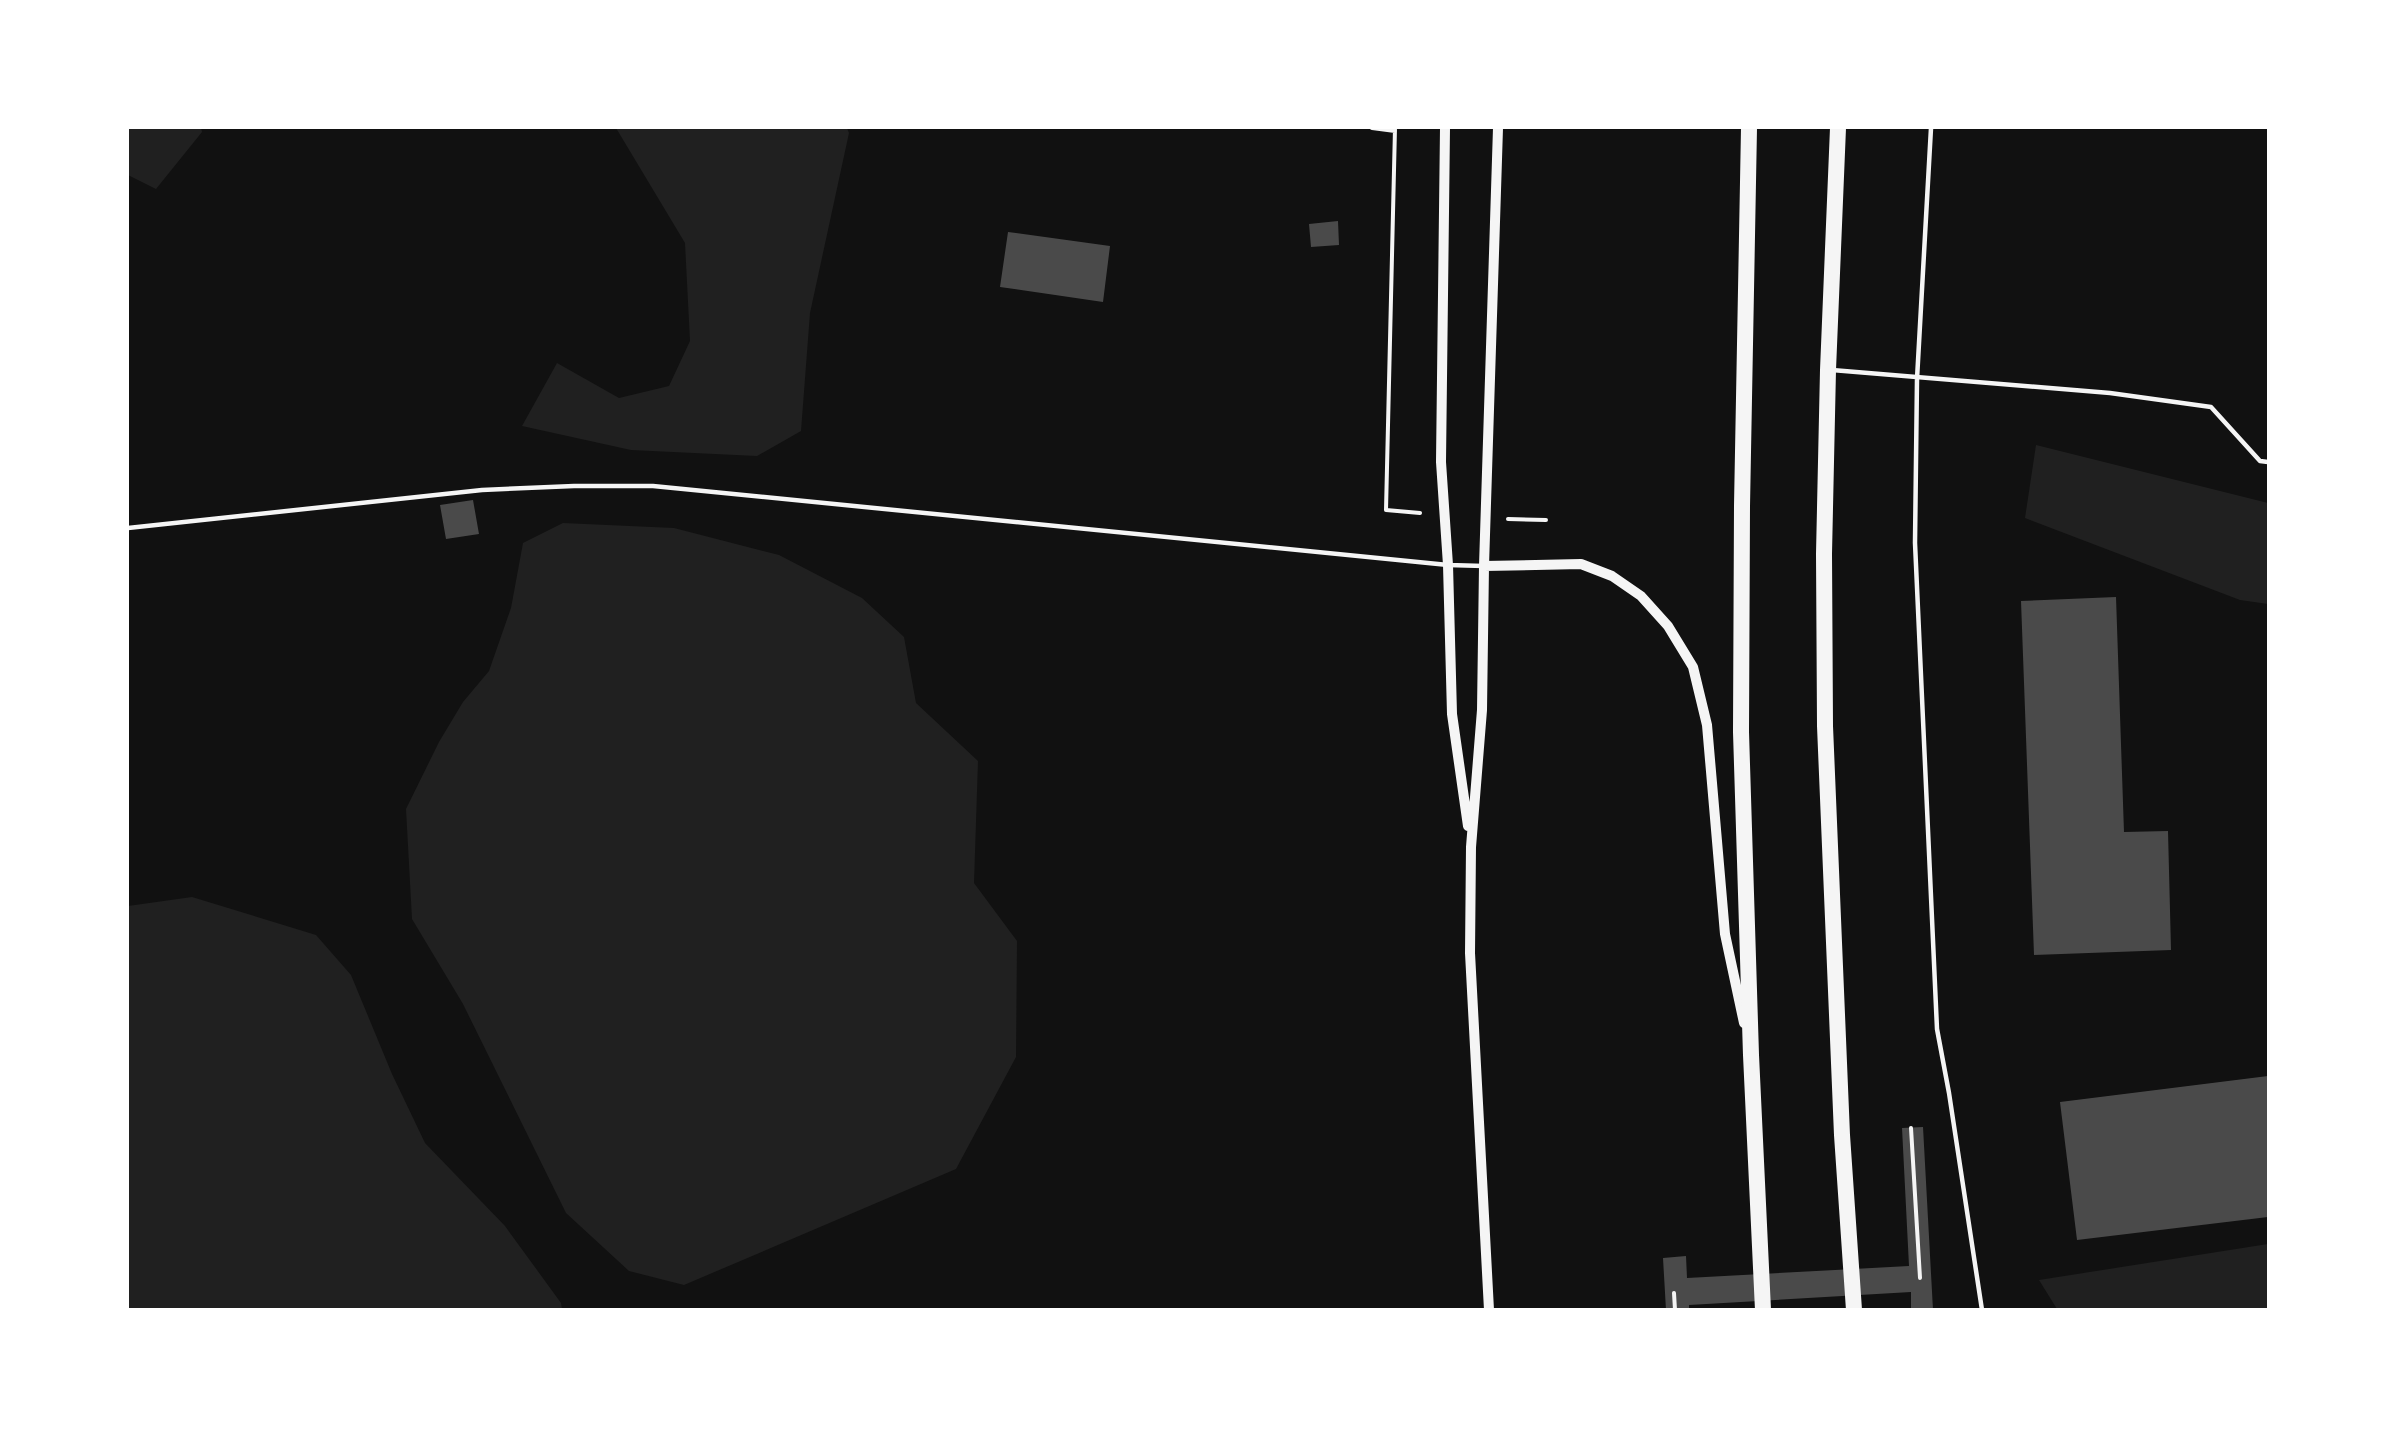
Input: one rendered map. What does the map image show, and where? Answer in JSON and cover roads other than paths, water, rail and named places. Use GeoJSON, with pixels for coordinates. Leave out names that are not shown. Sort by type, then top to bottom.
{"type":"FeatureCollection","features":[{"type":"Feature","properties":{"kind":"highway"},"geometry":{"type":"LineString","coordinates":[[1749,128],[1742,495],[1741,732],[1751,1055],[1763,1310]]}},
{"type":"Feature","properties":{"kind":"highway"},"geometry":{"type":"LineString","coordinates":[[1838,128],[1828,370],[1824,554],[1825,726],[1842,1135],[1854,1310]]}},
{"type":"Feature","properties":{"kind":"street"},"geometry":{"type":"LineString","coordinates":[[1444,128],[1441,462],[1448,565],[1452,714],[1471,847]]}},
{"type":"Feature","properties":{"kind":"street"},"geometry":{"type":"LineString","coordinates":[[1489,1310],[1470,953],[1471,847],[1482,710],[1484,566],[1498,128]]}},
{"type":"Feature","properties":{"kind":"street"},"geometry":{"type":"LineString","coordinates":[[1484,566],[1581,564],[1612,576],[1648,603],[1668,626],[1693,667],[1707,725],[1725,934],[1751,1055]]}},
{"type":"Feature","properties":{"kind":"lane"},"geometry":{"type":"LineString","coordinates":[[1931,128],[1917,379],[1915,543],[1937,1029],[1982,1310]]}},
{"type":"Feature","properties":{"kind":"lane"},"geometry":{"type":"LineString","coordinates":[[1828,370],[2110,393],[2211,407],[2260,461],[2268,462]]}},
{"type":"Feature","properties":{"kind":"lane"},"geometry":{"type":"LineString","coordinates":[[128,528],[482,490],[574,486],[653,486],[1448,565],[1484,566]]}}]}
